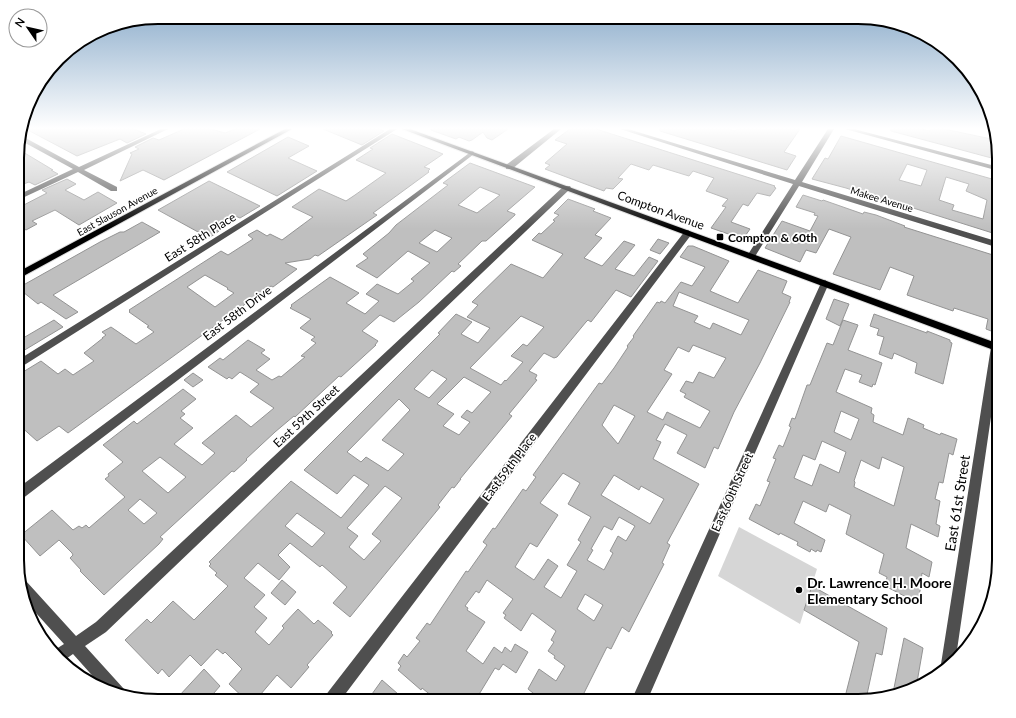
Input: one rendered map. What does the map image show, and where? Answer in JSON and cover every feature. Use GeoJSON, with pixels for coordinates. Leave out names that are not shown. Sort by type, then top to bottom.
{"type":"FeatureCollection","features":[{"type":"Feature","properties":{"kind":"main road","name":"East Slauson Avenue"},"geometry":{"type":"LineString","coordinates":[[24,273],[226,163]]}},
{"type":"Feature","properties":{"kind":"main road","name":"Compton Avenue"},"geometry":{"type":"LineString","coordinates":[[497,163],[992,345]]}},
{"type":"Feature","properties":{"kind":"street"},"geometry":{"type":"LineString","coordinates":[[67,163],[114,189]]}},
{"type":"Feature","properties":{"kind":"street"},"geometry":{"type":"LineString","coordinates":[[24,195],[93,163]]}},
{"type":"Feature","properties":{"kind":"street","name":"East 58th Place"},"geometry":{"type":"LineString","coordinates":[[24,361],[339,163]]}},
{"type":"Feature","properties":{"kind":"street","name":"East 58th Drive"},"geometry":{"type":"LineString","coordinates":[[24,490],[459,163]]}},
{"type":"Feature","properties":{"kind":"street"},"geometry":{"type":"LineString","coordinates":[[509,167],[515,163]]}},
{"type":"Feature","properties":{"kind":"street","name":"Makee Avenue"},"geometry":{"type":"LineString","coordinates":[[732,163],[992,243]]}},
{"type":"Feature","properties":{"kind":"street"},"geometry":{"type":"LineString","coordinates":[[750,256],[810,163]]}},
{"type":"Feature","properties":{"kind":"street"},"geometry":{"type":"LineString","coordinates":[[975,163],[992,167]]}},
{"type":"Feature","properties":{"kind":"street","name":"East 59th Street"},"geometry":{"type":"LineString","coordinates":[[62,653],[101,627],[567,188]]}},
{"type":"Feature","properties":{"kind":"street","name":"East 59th Place"},"geometry":{"type":"LineString","coordinates":[[335,694],[688,233]]}},
{"type":"Feature","properties":{"kind":"street","name":"East 60th Street"},"geometry":{"type":"LineString","coordinates":[[642,694],[825,283]]}},
{"type":"Feature","properties":{"kind":"street","name":"East 61st Street"},"geometry":{"type":"LineString","coordinates":[[949,659],[992,379]]}},
{"type":"Feature","properties":{"kind":"street"},"geometry":{"type":"LineString","coordinates":[[29,595],[110,685]]}},
{"type":"Feature","properties":{"kind":"shaded area"},"geometry":{"type":"Polygon","coordinates":[[[739,527],[817,569],[800,624],[718,576],[739,527]]]}},
{"type":"Feature","properties":{"kind":"building"},"geometry":{"type":"Polygon","coordinates":[[[24,163],[41,163],[58,174],[35,185],[29,182],[24,184],[24,163]]]}},
{"type":"Feature","properties":{"kind":"building"},"geometry":{"type":"Polygon","coordinates":[[[128,163],[197,163],[164,180],[143,170],[120,181],[128,163]]]}},
{"type":"Feature","properties":{"kind":"building"},"geometry":{"type":"Polygon","coordinates":[[[244,163],[298,163],[317,171],[277,196],[227,172],[244,163]]]}},
{"type":"Feature","properties":{"kind":"building"},"geometry":{"type":"Polygon","coordinates":[[[362,163],[431,163],[424,167],[430,169],[428,171],[429,172],[373,213],[377,215],[318,256],[315,255],[310,259],[285,263],[297,269],[273,287],[271,286],[265,290],[255,298],[254,301],[251,300],[234,312],[68,433],[59,426],[37,441],[24,429],[24,371],[41,361],[58,374],[65,369],[73,375],[94,361],[84,353],[106,335],[102,332],[111,327],[136,344],[154,332],[147,327],[149,326],[129,312],[129,310],[221,251],[228,255],[253,239],[248,235],[257,230],[267,236],[270,234],[282,240],[313,217],[292,207],[319,189],[346,201],[386,173],[362,163]],[[205,275],[187,287],[215,307],[234,293],[227,289],[228,288],[205,275]]]}},
{"type":"Feature","properties":{"kind":"building"},"geometry":{"type":"Polygon","coordinates":[[[470,163],[535,187],[507,211],[515,215],[486,241],[482,241],[458,264],[461,266],[454,272],[452,271],[419,302],[394,322],[380,315],[362,331],[378,341],[376,345],[341,377],[339,376],[295,417],[294,416],[275,432],[234,472],[232,471],[160,537],[163,539],[159,544],[104,595],[80,571],[81,570],[70,558],[73,555],[72,553],[59,540],[40,556],[24,538],[24,533],[52,510],[73,530],[79,526],[82,528],[86,525],[89,528],[125,497],[105,479],[109,476],[108,474],[123,462],[103,445],[134,421],[137,424],[183,389],[196,399],[181,411],[185,414],[180,418],[193,428],[174,444],[202,465],[215,453],[202,443],[236,415],[251,427],[274,408],[250,392],[259,384],[240,372],[232,379],[229,377],[227,379],[208,367],[220,358],[223,360],[248,340],[265,350],[261,353],[270,359],[256,370],[272,380],[279,376],[281,377],[305,357],[301,356],[316,343],[311,340],[315,337],[300,328],[311,319],[290,308],[292,306],[291,305],[330,277],[359,293],[346,303],[365,314],[379,301],[366,294],[377,284],[398,294],[414,281],[411,279],[430,263],[408,251],[377,278],[356,266],[368,258],[363,254],[389,233],[396,225],[448,185],[443,183],[470,163]],[[480,187],[458,205],[477,213],[500,195],[480,187]],[[435,230],[419,243],[437,252],[452,238],[435,230]],[[160,457],[142,471],[168,493],[186,477],[160,457]],[[140,499],[128,510],[144,524],[157,513],[140,499]]]}},
{"type":"Feature","properties":{"kind":"building"},"geometry":{"type":"Polygon","coordinates":[[[545,163],[701,163],[775,186],[774,187],[776,188],[770,196],[757,193],[748,206],[743,204],[731,222],[750,229],[743,239],[711,228],[726,207],[722,206],[728,199],[706,191],[714,178],[693,171],[689,176],[653,165],[649,170],[631,164],[618,178],[623,179],[613,189],[606,188],[604,191],[545,169],[550,165],[545,163]]]}},
{"type":"Feature","properties":{"kind":"building"},"geometry":{"type":"Polygon","coordinates":[[[763,163],[792,163],[787,170],[763,163]]]}},
{"type":"Feature","properties":{"kind":"building"},"geometry":{"type":"Polygon","coordinates":[[[822,163],[934,163],[992,179],[992,233],[891,201],[886,201],[812,179],[822,163]],[[907,164],[899,180],[921,186],[927,170],[907,164]],[[946,177],[939,200],[954,205],[952,210],[983,219],[987,200],[966,191],[969,184],[946,177]]]}},
{"type":"Feature","properties":{"kind":"building"},"geometry":{"type":"Polygon","coordinates":[[[67,179],[76,184],[65,190],[84,200],[98,192],[117,203],[79,225],[55,210],[32,221],[37,224],[26,230],[24,229],[24,205],[47,193],[42,190],[67,179]]]}},
{"type":"Feature","properties":{"kind":"building"},"geometry":{"type":"Polygon","coordinates":[[[209,181],[260,206],[240,218],[233,215],[212,227],[219,231],[209,238],[158,210],[209,181]]]}},
{"type":"Feature","properties":{"kind":"building"},"geometry":{"type":"Polygon","coordinates":[[[803,195],[822,201],[823,200],[863,214],[864,212],[876,215],[905,226],[904,227],[992,255],[992,331],[986,329],[988,319],[954,308],[953,311],[907,295],[914,276],[890,267],[880,290],[833,274],[851,237],[829,229],[816,253],[806,250],[800,262],[765,248],[782,221],[810,231],[818,216],[814,215],[815,213],[796,207],[803,195]]]}},
{"type":"Feature","properties":{"kind":"building"},"geometry":{"type":"Polygon","coordinates":[[[568,199],[595,209],[593,211],[611,218],[595,235],[602,238],[584,258],[602,266],[624,241],[635,245],[615,269],[634,276],[649,257],[658,261],[631,297],[616,290],[591,322],[588,320],[586,322],[557,357],[554,358],[544,353],[529,371],[537,375],[535,379],[537,380],[509,414],[512,416],[454,488],[452,487],[438,505],[440,507],[350,617],[333,603],[347,587],[322,565],[320,567],[290,543],[278,555],[290,567],[279,580],[258,563],[244,578],[265,595],[254,607],[267,618],[255,632],[269,645],[284,628],[282,626],[298,609],[314,624],[318,620],[332,632],[331,633],[333,635],[307,665],[309,667],[291,688],[277,675],[261,694],[240,694],[229,684],[242,669],[225,652],[223,654],[217,649],[201,666],[190,655],[169,677],[162,669],[158,674],[125,640],[147,619],[151,623],[173,601],[194,620],[228,586],[215,575],[217,573],[209,566],[211,564],[209,562],[291,481],[341,518],[369,485],[354,475],[337,494],[304,470],[440,334],[438,333],[456,314],[472,322],[461,334],[478,343],[490,328],[467,317],[478,305],[472,302],[511,264],[543,278],[563,254],[532,240],[539,233],[541,234],[555,221],[553,220],[559,215],[554,213],[568,199]],[[521,316],[470,368],[501,385],[505,380],[506,381],[523,362],[511,356],[523,344],[527,346],[544,327],[521,316]],[[432,370],[414,389],[429,398],[447,379],[432,370]],[[464,377],[437,404],[454,414],[443,426],[459,435],[470,422],[461,417],[467,410],[472,413],[491,392],[464,377]],[[399,399],[347,452],[361,462],[366,457],[388,471],[404,454],[382,440],[410,410],[399,399]],[[385,486],[347,528],[358,536],[349,547],[364,560],[381,541],[372,534],[402,498],[385,486]],[[297,513],[285,526],[312,547],[325,533],[297,513]]]}},
{"type":"Feature","properties":{"kind":"building"},"geometry":{"type":"Polygon","coordinates":[[[142,222],[160,232],[53,295],[78,312],[66,319],[41,302],[38,304],[24,293],[24,285],[100,242],[120,232],[124,232],[142,222]]]}},
{"type":"Feature","properties":{"kind":"building"},"geometry":{"type":"Polygon","coordinates":[[[658,239],[669,243],[660,254],[650,250],[658,239]]]}},
{"type":"Feature","properties":{"kind":"building"},"geometry":{"type":"Polygon","coordinates":[[[688,246],[693,246],[729,261],[710,291],[738,303],[758,270],[787,281],[782,293],[791,297],[790,302],[734,412],[718,449],[714,447],[705,468],[677,453],[687,435],[665,424],[656,440],[661,442],[653,459],[699,484],[667,543],[670,545],[662,563],[664,564],[629,632],[622,627],[611,649],[607,647],[584,694],[534,694],[528,689],[539,669],[556,681],[565,666],[554,658],[555,656],[548,651],[554,642],[551,640],[556,631],[532,613],[521,631],[504,618],[506,615],[503,613],[513,599],[487,580],[479,593],[476,591],[465,606],[468,608],[467,610],[485,622],[466,651],[483,664],[494,647],[502,653],[505,647],[511,652],[515,644],[528,652],[516,673],[503,664],[499,670],[495,668],[479,694],[429,694],[422,688],[421,690],[398,670],[401,666],[398,663],[404,654],[407,657],[420,641],[416,638],[427,623],[430,625],[466,571],[468,572],[487,545],[483,542],[493,528],[495,529],[523,489],[526,491],[536,477],[533,475],[599,383],[602,384],[614,368],[634,337],[633,336],[657,302],[660,303],[661,301],[665,303],[681,282],[692,286],[705,267],[680,257],[688,246]],[[679,292],[673,306],[698,316],[694,322],[710,329],[713,323],[741,335],[749,320],[679,292]],[[693,345],[689,352],[678,347],[664,370],[672,374],[647,412],[663,420],[667,412],[700,428],[710,411],[684,397],[686,394],[680,391],[686,381],[693,383],[699,372],[714,378],[726,358],[693,345]],[[614,405],[602,425],[618,444],[635,416],[614,405]],[[563,473],[540,503],[558,515],[537,547],[530,543],[515,567],[534,580],[548,559],[558,566],[544,587],[561,598],[577,571],[567,565],[581,542],[578,540],[591,517],[568,504],[580,483],[563,473]],[[614,475],[601,495],[650,524],[664,499],[641,486],[639,490],[614,475]],[[619,517],[612,530],[604,526],[591,549],[593,550],[587,560],[604,570],[613,553],[610,551],[618,536],[626,541],[635,526],[619,517]],[[585,594],[577,609],[594,621],[603,605],[585,594]]]}},
{"type":"Feature","properties":{"kind":"building"},"geometry":{"type":"Polygon","coordinates":[[[834,299],[849,304],[840,326],[826,319],[834,299]]]}},
{"type":"Feature","properties":{"kind":"building"},"geometry":{"type":"Polygon","coordinates":[[[874,314],[950,340],[952,343],[943,384],[915,373],[917,363],[894,353],[892,359],[879,354],[884,337],[877,335],[879,329],[870,326],[874,314]]]}},
{"type":"Feature","properties":{"kind":"building"},"geometry":{"type":"Polygon","coordinates":[[[54,320],[63,327],[24,350],[24,338],[54,320]]]}},
{"type":"Feature","properties":{"kind":"building"},"geometry":{"type":"Polygon","coordinates":[[[843,320],[858,325],[848,350],[882,363],[875,385],[873,384],[872,387],[859,382],[862,375],[845,369],[836,392],[872,408],[871,413],[874,415],[873,422],[903,435],[908,418],[924,425],[923,428],[940,435],[941,433],[957,439],[953,455],[949,453],[943,483],[939,482],[935,499],[940,501],[936,524],[940,526],[938,537],[911,524],[906,548],[932,562],[929,577],[922,573],[920,591],[916,602],[885,586],[887,577],[879,573],[884,554],[846,534],[851,515],[829,504],[826,512],[803,501],[794,523],[825,540],[821,552],[817,550],[816,552],[811,549],[810,552],[797,545],[798,542],[780,533],[779,535],[749,519],[756,504],[760,506],[770,482],[767,481],[776,459],[773,458],[779,445],[783,447],[791,427],[789,426],[792,418],[795,419],[807,385],[810,385],[827,343],[833,345],[843,320]],[[841,411],[834,432],[851,440],[859,419],[841,411]],[[822,441],[815,460],[803,455],[794,478],[812,486],[820,464],[839,473],[846,452],[822,441]],[[882,457],[879,469],[861,460],[854,481],[854,487],[894,506],[904,467],[882,457]]]}},
{"type":"Feature","properties":{"kind":"building"},"geometry":{"type":"Polygon","coordinates":[[[193,373],[203,380],[193,387],[184,380],[193,373]]]}},
{"type":"Feature","properties":{"kind":"building"},"geometry":{"type":"Polygon","coordinates":[[[282,580],[296,592],[285,605],[271,593],[282,580]]]}},
{"type":"Feature","properties":{"kind":"building"},"geometry":{"type":"Polygon","coordinates":[[[812,586],[887,628],[882,655],[876,653],[867,694],[846,694],[859,642],[804,610],[812,586]]]}},
{"type":"Feature","properties":{"kind":"building"},"geometry":{"type":"Polygon","coordinates":[[[904,638],[923,648],[917,680],[894,689],[904,638]]]}},
{"type":"Feature","properties":{"kind":"building"},"geometry":{"type":"Polygon","coordinates":[[[204,669],[220,686],[213,694],[181,694],[204,669]]]}},
{"type":"Feature","properties":{"kind":"building"},"geometry":{"type":"Polygon","coordinates":[[[382,680],[398,694],[372,694],[382,680]]]}},
{"type":"Feature","properties":{"kind":"place","name":"Compton & 60th"},"geometry":{"type":"Point","coordinates":[720,237]}},
{"type":"Feature","properties":{"kind":"place","name":"Dr. Lawrence H. Moore Elementary School"},"geometry":{"type":"Point","coordinates":[799,590]}}]}
